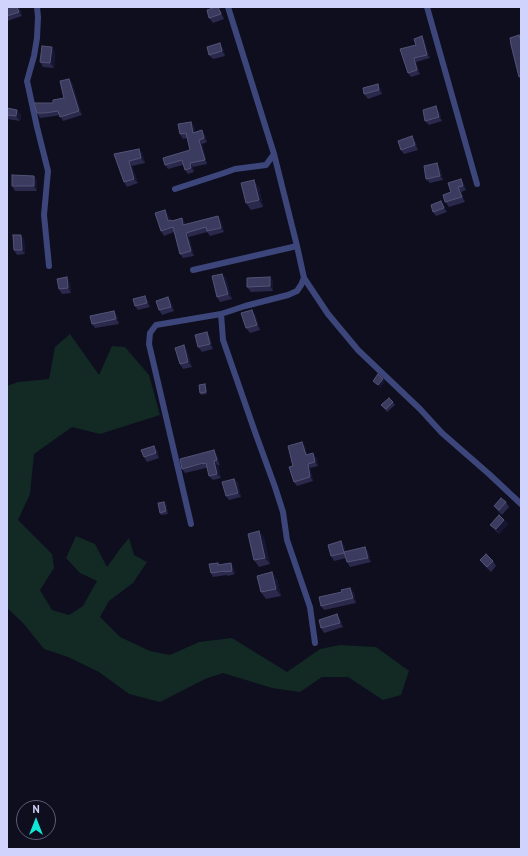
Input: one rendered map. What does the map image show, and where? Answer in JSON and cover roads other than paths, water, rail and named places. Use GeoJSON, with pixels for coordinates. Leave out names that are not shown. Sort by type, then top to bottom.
{"type":"FeatureCollection","features":[{"type":"Feature","properties":{"kind":"street"},"geometry":{"type":"LineString","coordinates":[[37,7],[37,38],[27,81],[48,171],[44,215],[48,266]]}},
{"type":"Feature","properties":{"kind":"street"},"geometry":{"type":"LineString","coordinates":[[228,7],[274,154],[304,278],[328,314],[358,350],[420,409],[442,433],[521,504]]}},
{"type":"Feature","properties":{"kind":"street"},"geometry":{"type":"LineString","coordinates":[[427,7],[477,184]]}},
{"type":"Feature","properties":{"kind":"street"},"geometry":{"type":"LineString","coordinates":[[175,189],[235,169],[266,165],[274,154]]}},
{"type":"Feature","properties":{"kind":"street"},"geometry":{"type":"LineString","coordinates":[[193,270],[297,246]]}},
{"type":"Feature","properties":{"kind":"street"},"geometry":{"type":"LineString","coordinates":[[191,524],[149,344],[150,333],[156,326],[221,314],[245,306],[288,296],[297,290],[304,278]]}},
{"type":"Feature","properties":{"kind":"street"},"geometry":{"type":"LineString","coordinates":[[221,314],[224,340],[275,487],[288,540],[310,607],[315,643]]}}]}
